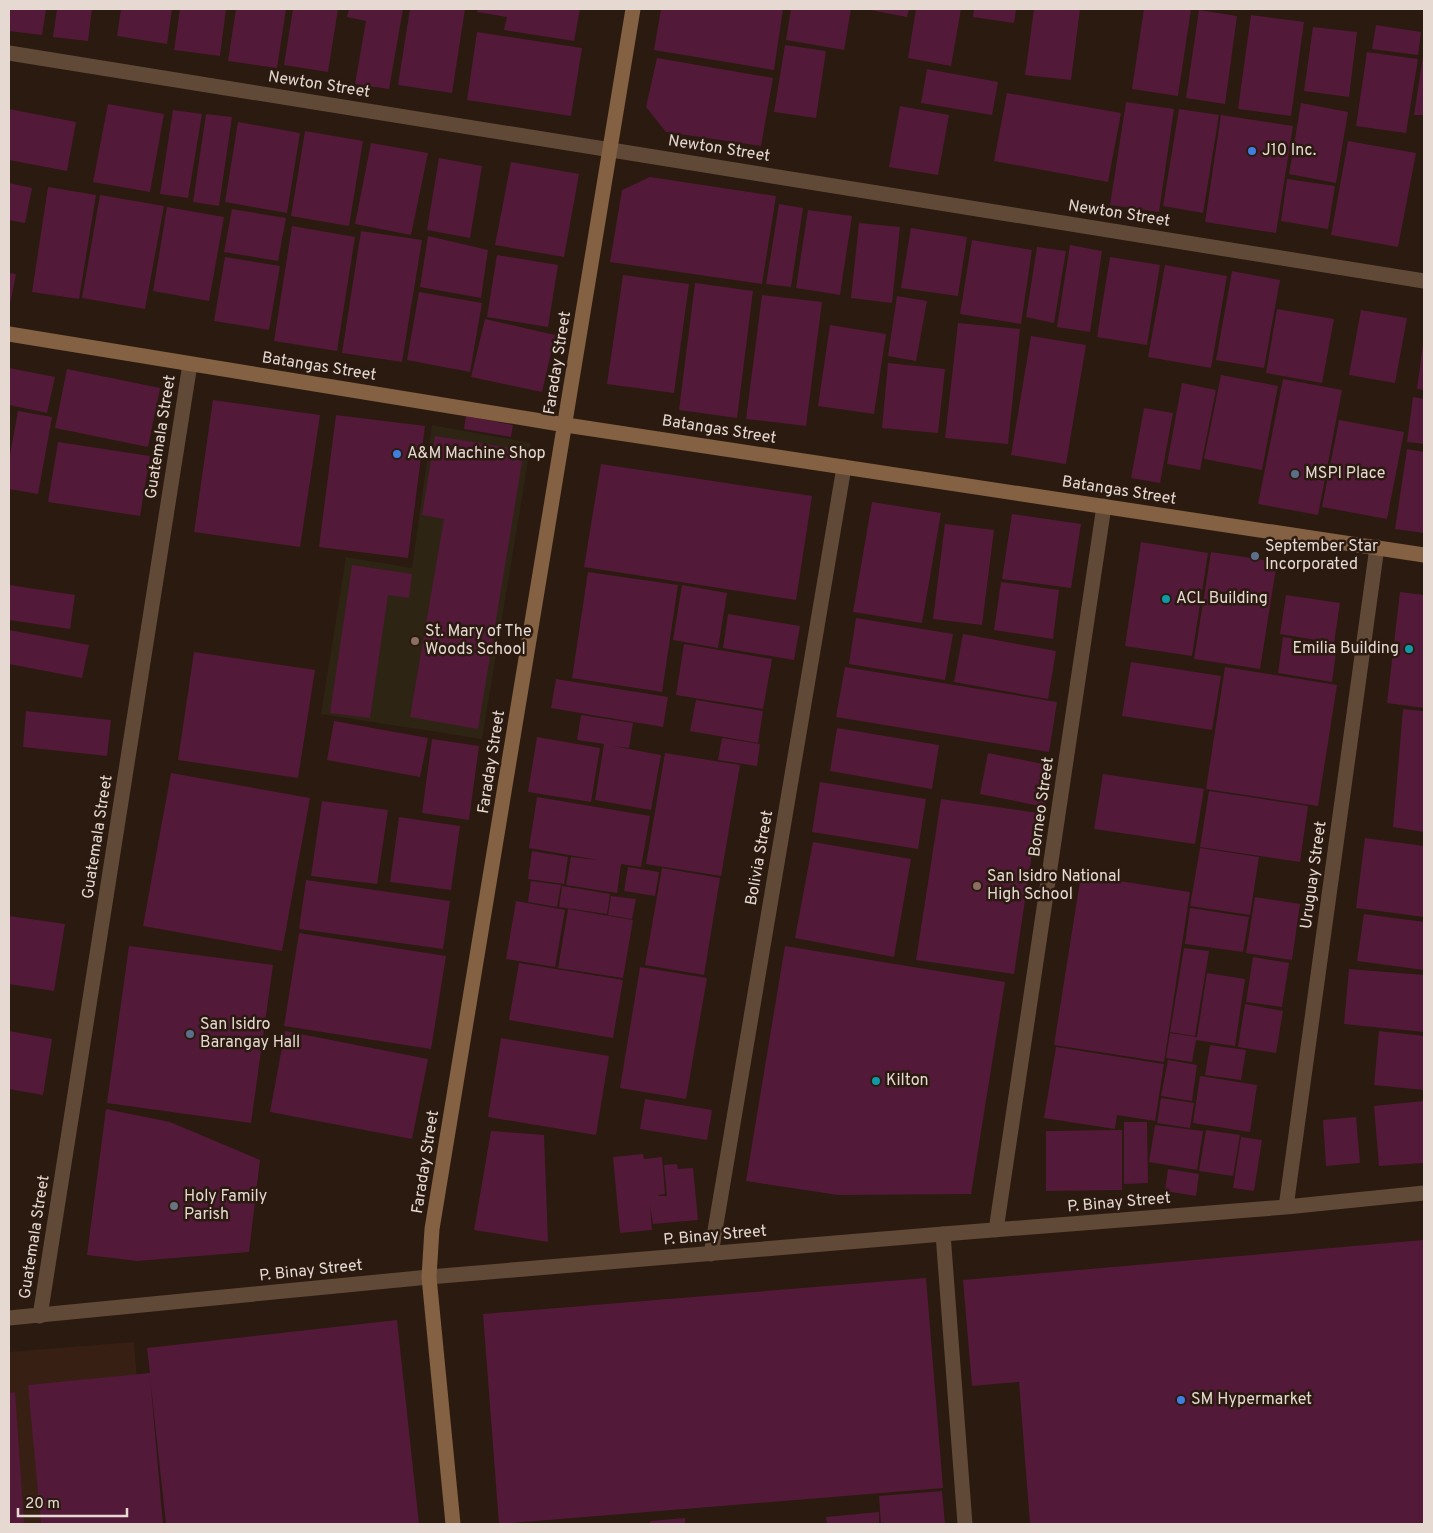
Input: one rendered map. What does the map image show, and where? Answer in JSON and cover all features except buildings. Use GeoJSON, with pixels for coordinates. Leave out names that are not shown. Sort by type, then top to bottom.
{"type":"FeatureCollection","features":[{"type":"Feature","properties":{"kind":"street","name":"Faraday Street"},"geometry":{"type":"LineString","coordinates":[[453,1524],[430,1277],[432,1229],[566,425],[633,9]]}},
{"type":"Feature","properties":{"kind":"street","name":"Newton Street"},"geometry":{"type":"LineString","coordinates":[[9,53],[1424,281]]}},
{"type":"Feature","properties":{"kind":"street","name":"Batangas Street"},"geometry":{"type":"LineString","coordinates":[[9,334],[566,425],[1424,555]]}},
{"type":"Feature","properties":{"kind":"street","name":"Guatemala Street"},"geometry":{"type":"LineString","coordinates":[[40,1316],[190,364]]}},
{"type":"Feature","properties":{"kind":"street","name":"Bolivia Street"},"geometry":{"type":"LineString","coordinates":[[711,1254],[844,467]]}},
{"type":"Feature","properties":{"kind":"street","name":"Borneo Street"},"geometry":{"type":"LineString","coordinates":[[996,1230],[1104,506]]}},
{"type":"Feature","properties":{"kind":"street","name":"Uruguay Street"},"geometry":{"type":"LineString","coordinates":[[1286,1207],[1377,547]]}},
{"type":"Feature","properties":{"kind":"street","name":"P. Binay Street"},"geometry":{"type":"LineString","coordinates":[[9,1318],[430,1277],[1424,1194]]}},
{"type":"Feature","properties":{"kind":"street"},"geometry":{"type":"LineString","coordinates":[[944,1234],[965,1524]]}},
{"type":"Feature","properties":{"kind":"shaded area","name":"St. Mary of The Woods School"},"geometry":{"type":"Polygon","coordinates":[[[432,425],[531,443],[482,739],[321,714],[346,557],[412,568],[432,425]]]}},
{"type":"Feature","properties":{"kind":"shaded area"},"geometry":{"type":"Polygon","coordinates":[[[134,1342],[148,1524],[9,1524],[9,1352],[134,1342]]]}},
{"type":"Feature","properties":{"kind":"place","name":"J10 Inc."},"geometry":{"type":"Point","coordinates":[1252,151]}},
{"type":"Feature","properties":{"kind":"place","name":"A&M Machine Shop"},"geometry":{"type":"Point","coordinates":[397,454]}},
{"type":"Feature","properties":{"kind":"place","name":"MSPI Place"},"geometry":{"type":"Point","coordinates":[1295,474]}},
{"type":"Feature","properties":{"kind":"place","name":"September Star Incorporated"},"geometry":{"type":"Point","coordinates":[1255,556]}},
{"type":"Feature","properties":{"kind":"place","name":"ACL Building"},"geometry":{"type":"Point","coordinates":[1166,599]}},
{"type":"Feature","properties":{"kind":"place","name":"St. Mary of The Woods School"},"geometry":{"type":"Point","coordinates":[415,641]}},
{"type":"Feature","properties":{"kind":"place","name":"Emilia Building"},"geometry":{"type":"Point","coordinates":[1409,649]}},
{"type":"Feature","properties":{"kind":"place","name":"San Isidro National High School"},"geometry":{"type":"Point","coordinates":[977,886]}},
{"type":"Feature","properties":{"kind":"place","name":"San Isidro Barangay Hall"},"geometry":{"type":"Point","coordinates":[190,1034]}},
{"type":"Feature","properties":{"kind":"place","name":"Kilton"},"geometry":{"type":"Point","coordinates":[876,1081]}},
{"type":"Feature","properties":{"kind":"place","name":"Holy Family Parish"},"geometry":{"type":"Point","coordinates":[174,1206]}},
{"type":"Feature","properties":{"kind":"place","name":"SM Hypermarket"},"geometry":{"type":"Point","coordinates":[1181,1400]}}]}
